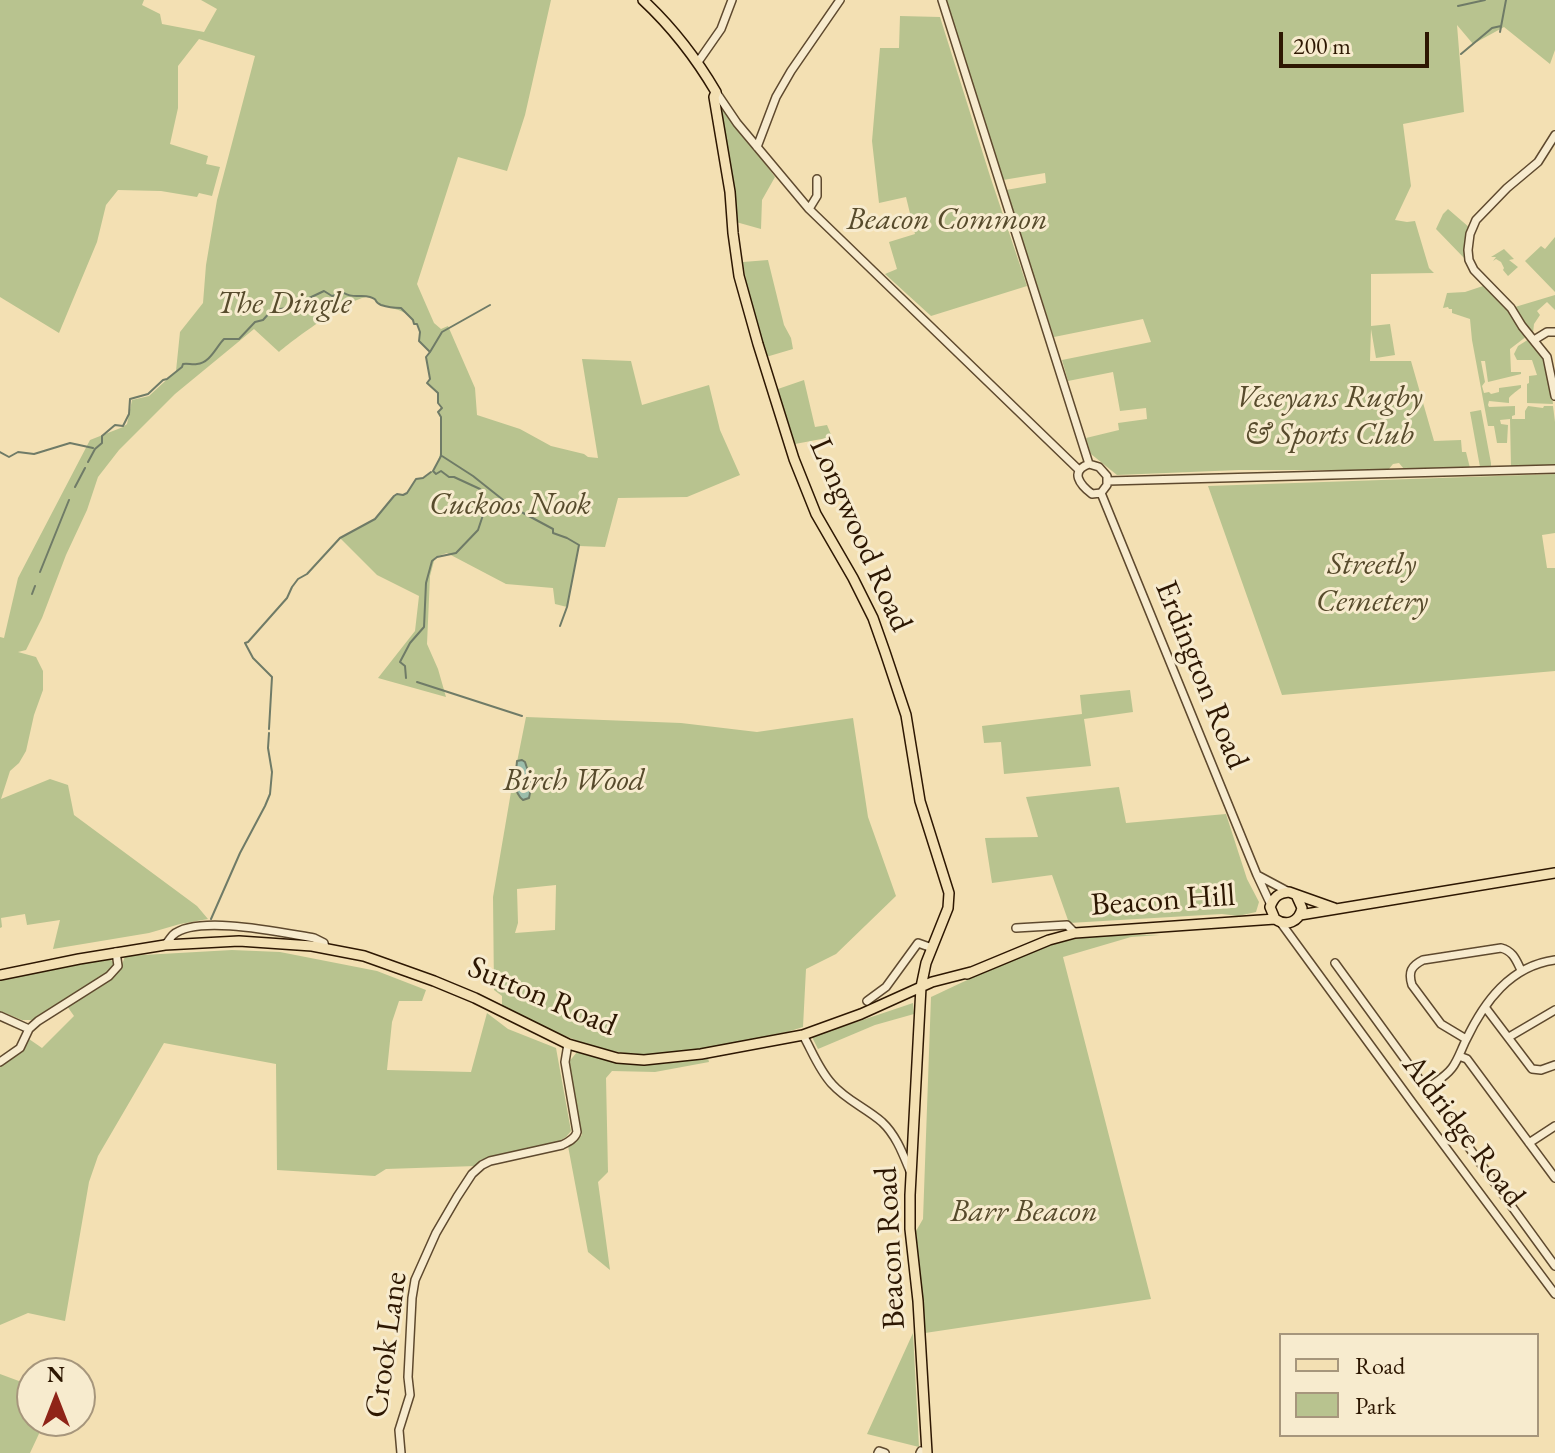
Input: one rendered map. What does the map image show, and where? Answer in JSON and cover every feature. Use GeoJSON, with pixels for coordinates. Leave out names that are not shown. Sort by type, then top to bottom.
{"type":"FeatureCollection","features":[{"type":"Feature","properties":{"kind":"main road"},"geometry":{"type":"LineString","coordinates":[[643,0],[698,62],[716,92]]}},
{"type":"Feature","properties":{"kind":"main road","name":"Longwood Road"},"geometry":{"type":"LineString","coordinates":[[716,92],[714,97],[730,192],[738,267],[761,356],[794,459],[816,514],[873,618],[906,715],[920,801],[949,893],[948,908],[926,963],[924,989]]}},
{"type":"Feature","properties":{"kind":"main road"},"geometry":{"type":"LineString","coordinates":[[1340,910],[1293,894],[1277,895],[1270,906],[1277,920],[1286,923],[1340,910],[1555,873]]}},
{"type":"Feature","properties":{"kind":"main road"},"geometry":{"type":"LineString","coordinates":[[1293,894],[1301,903],[1298,918]]}},
{"type":"Feature","properties":{"kind":"main road","name":"Beacon Hill"},"geometry":{"type":"LineString","coordinates":[[1254,920],[1270,906]]}},
{"type":"Feature","properties":{"kind":"main road","name":"Beacon Hill"},"geometry":{"type":"LineString","coordinates":[[924,989],[1049,940],[1075,933],[1277,920]]}},
{"type":"Feature","properties":{"kind":"main road","name":"Sutton Road"},"geometry":{"type":"LineString","coordinates":[[0,975],[165,945],[239,941],[325,948],[382,962],[457,990],[568,1044],[617,1058],[644,1060],[701,1054],[803,1035],[924,989]]}},
{"type":"Feature","properties":{"kind":"main road","name":"Beacon Road"},"geometry":{"type":"LineString","coordinates":[[923,1452],[920,1332],[910,1240],[911,1173],[924,989]]}},
{"type":"Feature","properties":{"kind":"street"},"geometry":{"type":"LineString","coordinates":[[698,62],[721,29],[732,0]]}},
{"type":"Feature","properties":{"kind":"street"},"geometry":{"type":"LineString","coordinates":[[757,147],[776,97],[840,0]]}},
{"type":"Feature","properties":{"kind":"street"},"geometry":{"type":"LineString","coordinates":[[942,0],[1089,464]]}},
{"type":"Feature","properties":{"kind":"street"},"geometry":{"type":"LineString","coordinates":[[716,92],[737,123],[809,209],[1079,470]]}},
{"type":"Feature","properties":{"kind":"street"},"geometry":{"type":"LineString","coordinates":[[1555,135],[1538,162],[1476,220],[1468,245],[1474,271],[1511,308],[1547,357],[1555,396]]}},
{"type":"Feature","properties":{"kind":"street"},"geometry":{"type":"LineString","coordinates":[[809,209],[817,196],[817,179]]}},
{"type":"Feature","properties":{"kind":"street"},"geometry":{"type":"LineString","coordinates":[[1534,340],[1547,332],[1555,332]]}},
{"type":"Feature","properties":{"kind":"street"},"geometry":{"type":"LineString","coordinates":[[1089,464],[1099,467],[1108,481],[1101,493],[1092,494],[1083,486],[1078,476],[1079,470],[1089,464]]}},
{"type":"Feature","properties":{"kind":"street"},"geometry":{"type":"LineString","coordinates":[[1108,481],[1555,469]]}},
{"type":"Feature","properties":{"kind":"street","name":"Erdington Road"},"geometry":{"type":"LineString","coordinates":[[1101,493],[1270,906]]}},
{"type":"Feature","properties":{"kind":"street"},"geometry":{"type":"LineString","coordinates":[[1257,875],[1293,894]]}},
{"type":"Feature","properties":{"kind":"street"},"geometry":{"type":"LineString","coordinates":[[1294,938],[1298,918]]}},
{"type":"Feature","properties":{"kind":"street","name":"Aldridge Road"},"geometry":{"type":"LineString","coordinates":[[1277,920],[1294,938],[1300,951],[1555,1294]]}},
{"type":"Feature","properties":{"kind":"street","name":"Sutton Road"},"geometry":{"type":"LineString","coordinates":[[165,945],[182,930],[218,925],[314,938],[324,943],[325,948]]}},
{"type":"Feature","properties":{"kind":"street","name":"Beacon Hill"},"geometry":{"type":"LineString","coordinates":[[1016,928],[1067,925],[1075,933]]}},
{"type":"Feature","properties":{"kind":"street"},"geometry":{"type":"LineString","coordinates":[[867,1001],[886,987],[918,943],[932,948]]}},
{"type":"Feature","properties":{"kind":"street"},"geometry":{"type":"LineString","coordinates":[[1466,1039],[1441,1024],[1412,985],[1410,970],[1423,960],[1501,948],[1514,955],[1521,970]]}},
{"type":"Feature","properties":{"kind":"street"},"geometry":{"type":"LineString","coordinates":[[0,1062],[20,1048],[29,1029],[38,1021],[109,976],[118,966],[116,952]]}},
{"type":"Feature","properties":{"kind":"street"},"geometry":{"type":"LineString","coordinates":[[1428,1088],[1452,1069],[1466,1039],[1496,992],[1521,970],[1555,960]]}},
{"type":"Feature","properties":{"kind":"street","name":"Aldridge Road"},"geometry":{"type":"LineString","coordinates":[[1335,963],[1555,1266]]}},
{"type":"Feature","properties":{"kind":"street"},"geometry":{"type":"LineString","coordinates":[[1334,996],[1350,985]]}},
{"type":"Feature","properties":{"kind":"street"},"geometry":{"type":"LineString","coordinates":[[1485,1007],[1532,1069],[1541,1070],[1555,1065]]}},
{"type":"Feature","properties":{"kind":"street"},"geometry":{"type":"LineString","coordinates":[[1509,1037],[1555,1010]]}},
{"type":"Feature","properties":{"kind":"street"},"geometry":{"type":"LineString","coordinates":[[0,1016],[29,1029]]}},
{"type":"Feature","properties":{"kind":"street"},"geometry":{"type":"LineString","coordinates":[[803,1035],[830,1083],[882,1122],[900,1147],[911,1173]]}},
{"type":"Feature","properties":{"kind":"street","name":"Crook Lane"},"geometry":{"type":"LineString","coordinates":[[401,1453],[399,1430],[410,1395],[412,1298],[421,1265],[462,1188],[482,1165],[562,1145],[576,1135],[565,1062],[568,1044]]}},
{"type":"Feature","properties":{"kind":"street"},"geometry":{"type":"LineString","coordinates":[[1459,1056],[1467,1059],[1555,1178]]}},
{"type":"Feature","properties":{"kind":"street"},"geometry":{"type":"LineString","coordinates":[[1529,1143],[1555,1126]]}},
{"type":"Feature","properties":{"kind":"street"},"geometry":{"type":"LineString","coordinates":[[878,1453],[885,1453]]}},
{"type":"Feature","properties":{"kind":"green space"},"geometry":{"type":"Polygon","coordinates":[[[0,0],[144,0],[142,5],[160,14],[162,24],[204,32],[217,9],[201,0],[551,0],[525,115],[507,171],[458,157],[417,284],[434,323],[441,329],[448,326],[475,388],[477,415],[520,429],[551,446],[598,458],[582,359],[631,361],[642,405],[709,385],[720,430],[740,475],[687,497],[618,498],[605,547],[579,546],[567,607],[555,604],[553,588],[506,584],[447,553],[435,557],[430,576],[427,644],[446,697],[378,678],[415,631],[419,596],[377,575],[340,538],[375,519],[394,496],[407,493],[416,479],[435,468],[441,446],[438,412],[441,408],[438,393],[427,383],[430,379],[426,357],[430,351],[419,341],[417,325],[407,314],[380,305],[369,297],[337,310],[279,352],[254,329],[175,394],[119,450],[98,477],[42,618],[26,650],[18,652],[36,657],[43,671],[43,690],[26,751],[10,771],[1,799],[50,779],[68,785],[74,815],[197,906],[208,919],[149,933],[53,949],[60,920],[27,925],[25,914],[1,918],[0,928],[0,637],[4,638],[18,578],[90,440],[127,424],[132,400],[149,396],[176,371],[180,332],[203,303],[217,200],[255,56],[199,39],[178,66],[178,108],[170,144],[208,156],[206,164],[220,167],[212,196],[118,190],[106,205],[97,242],[59,333],[0,297],[0,0]]]}},
{"type":"Feature","properties":{"kind":"green space","name":"Veseyans Rugby & Sports Club"},"geometry":{"type":"Polygon","coordinates":[[[945,0],[1555,0],[1555,50],[1550,64],[1504,27],[1473,44],[1457,25],[1464,112],[1403,124],[1411,186],[1395,220],[1415,221],[1429,268],[1434,273],[1371,274],[1371,326],[1390,324],[1395,355],[1376,358],[1371,329],[1370,361],[1411,361],[1434,441],[1461,440],[1462,452],[1466,452],[1470,468],[1404,469],[1399,463],[1388,470],[1239,470],[1117,475],[1091,454],[1086,438],[1119,430],[1118,423],[1147,419],[1146,408],[1120,411],[1113,372],[1068,381],[1062,360],[1151,342],[1143,319],[1054,337],[1006,190],[1046,183],[1045,173],[1003,180],[945,0]]]}},
{"type":"Feature","properties":{"kind":"green space","name":"Beacon Common"},"geometry":{"type":"Polygon","coordinates":[[[900,16],[940,17],[1027,286],[931,316],[885,274],[897,269],[889,242],[915,234],[906,197],[879,203],[872,141],[880,48],[899,48],[900,16]]]}},
{"type":"Feature","properties":{"kind":"green space"},"geometry":{"type":"Polygon","coordinates":[[[719,106],[775,177],[762,200],[761,229],[736,222],[719,106]]]}},
{"type":"Feature","properties":{"kind":"green space"},"geometry":{"type":"Polygon","coordinates":[[[1448,209],[1470,228],[1465,259],[1436,229],[1448,209]]]}},
{"type":"Feature","properties":{"kind":"green space"},"geometry":{"type":"Polygon","coordinates":[[[1555,237],[1555,292],[1525,261],[1541,246],[1545,249],[1555,237]]]}},
{"type":"Feature","properties":{"kind":"green space"},"geometry":{"type":"Polygon","coordinates":[[[1504,249],[1514,259],[1509,260],[1518,267],[1508,276],[1501,262],[1493,261],[1496,257],[1491,257],[1504,249]]]}},
{"type":"Feature","properties":{"kind":"green space"},"geometry":{"type":"Polygon","coordinates":[[[768,260],[793,349],[766,357],[743,262],[768,260]]]}},
{"type":"Feature","properties":{"kind":"green space"},"geometry":{"type":"Polygon","coordinates":[[[1483,286],[1508,310],[1527,336],[1510,349],[1511,372],[1521,374],[1488,382],[1485,361],[1481,361],[1484,393],[1491,394],[1499,392],[1499,388],[1521,385],[1509,398],[1509,403],[1489,401],[1488,405],[1515,406],[1512,419],[1525,419],[1528,406],[1553,406],[1555,466],[1511,466],[1510,419],[1500,420],[1501,424],[1508,425],[1507,443],[1497,443],[1494,426],[1488,426],[1470,319],[1452,313],[1448,307],[1443,308],[1447,293],[1465,292],[1483,286]]]}},
{"type":"Feature","properties":{"kind":"green space"},"geometry":{"type":"Polygon","coordinates":[[[1555,295],[1555,310],[1547,302],[1537,311],[1540,315],[1533,333],[1508,300],[1515,307],[1555,295]]]}},
{"type":"Feature","properties":{"kind":"green space"},"geometry":{"type":"Polygon","coordinates":[[[1529,339],[1548,369],[1553,404],[1527,403],[1529,376],[1537,375],[1532,360],[1517,360],[1514,354],[1518,346],[1529,339]]]}},
{"type":"Feature","properties":{"kind":"green space"},"geometry":{"type":"Polygon","coordinates":[[[804,380],[815,427],[827,425],[832,437],[795,444],[775,390],[804,380]]]}},
{"type":"Feature","properties":{"kind":"green space"},"geometry":{"type":"Polygon","coordinates":[[[1481,410],[1491,466],[1480,467],[1470,412],[1481,410]]]}},
{"type":"Feature","properties":{"kind":"green space","name":"Streetly Cemetery"},"geometry":{"type":"Polygon","coordinates":[[[1555,474],[1555,533],[1542,535],[1547,568],[1555,568],[1555,671],[1282,695],[1208,486],[1555,474]]]}},
{"type":"Feature","properties":{"kind":"green space"},"geometry":{"type":"Polygon","coordinates":[[[1130,690],[1133,712],[1084,719],[1091,766],[1004,774],[1001,742],[984,743],[982,726],[1082,714],[1080,695],[1130,690]]]}},
{"type":"Feature","properties":{"kind":"green space","name":"Birch Wood"},"geometry":{"type":"Polygon","coordinates":[[[526,717],[681,723],[757,732],[853,718],[868,817],[896,896],[836,954],[806,969],[803,1027],[672,1053],[626,1053],[604,1049],[565,1036],[502,1006],[502,996],[494,990],[493,897],[526,717]],[[556,885],[517,889],[518,923],[515,933],[555,930],[556,885]]]}},
{"type":"Feature","properties":{"kind":"green space"},"geometry":{"type":"Polygon","coordinates":[[[1119,787],[1126,823],[1226,814],[1247,879],[1259,902],[1256,912],[1238,916],[1222,914],[1069,923],[1052,875],[992,883],[985,838],[1038,837],[1026,797],[1119,787]]]}},
{"type":"Feature","properties":{"kind":"green space","name":"Barr Beacon"},"geometry":{"type":"Polygon","coordinates":[[[1099,935],[1160,935],[1131,937],[1063,957],[1151,1299],[925,1333],[916,1231],[923,1219],[931,997],[1004,963],[1061,942],[1099,935]]]}},
{"type":"Feature","properties":{"kind":"green space"},"geometry":{"type":"Polygon","coordinates":[[[232,950],[280,952],[377,971],[426,990],[422,1001],[399,1001],[392,1022],[387,1070],[471,1072],[487,1013],[508,1029],[556,1048],[571,1131],[558,1142],[480,1160],[476,1166],[386,1169],[375,1176],[277,1170],[276,1064],[164,1043],[98,1156],[89,1182],[65,1321],[28,1313],[0,1325],[0,1067],[23,1050],[29,1039],[42,1048],[74,1016],[67,1006],[109,980],[125,956],[232,950]]]}},
{"type":"Feature","properties":{"kind":"green space"},"geometry":{"type":"Polygon","coordinates":[[[108,957],[114,963],[110,972],[33,1020],[22,1020],[0,1011],[0,978],[108,957]]]}},
{"type":"Feature","properties":{"kind":"green space"},"geometry":{"type":"Polygon","coordinates":[[[913,1003],[914,1014],[875,1025],[818,1049],[812,1037],[913,1003]]]}},
{"type":"Feature","properties":{"kind":"green space"},"geometry":{"type":"Polygon","coordinates":[[[577,1052],[619,1063],[662,1064],[708,1058],[709,1062],[655,1072],[612,1071],[606,1078],[608,1172],[598,1182],[610,1270],[588,1252],[568,1146],[582,1135],[568,1063],[577,1052]]]}},
{"type":"Feature","properties":{"kind":"green space"},"geometry":{"type":"Polygon","coordinates":[[[913,1333],[919,1447],[867,1434],[913,1333]]]}},
{"type":"Feature","properties":{"kind":"green space"},"geometry":{"type":"Polygon","coordinates":[[[0,1374],[16,1380],[16,1437],[37,1437],[30,1453],[0,1453],[0,1374]]]}},
{"type":"Feature","properties":{"kind":"shaded area"},"geometry":{"type":"Polygon","coordinates":[[[522,760],[530,784],[529,798],[523,800],[515,782],[517,761],[522,760]]]}},
{"type":"Feature","properties":{"kind":"waterway"},"geometry":{"type":"LineString","coordinates":[[1458,6],[1485,0]]}},
{"type":"Feature","properties":{"kind":"waterway"},"geometry":{"type":"LineString","coordinates":[[1500,32],[1506,0]]}},
{"type":"Feature","properties":{"kind":"waterway"},"geometry":{"type":"LineString","coordinates":[[1461,54],[1492,28],[1501,26]]}},
{"type":"Feature","properties":{"kind":"waterway"},"geometry":{"type":"LineString","coordinates":[[88,462],[102,443],[102,436],[115,425],[123,426],[129,414],[130,399],[148,394],[183,364],[206,361],[224,339],[239,339],[272,310],[288,308],[324,291],[332,296],[344,293],[370,297],[381,305],[401,308],[417,324],[419,341],[430,352],[426,357],[430,379],[427,383],[438,393],[438,403],[442,408],[438,412],[441,417],[441,456],[433,471],[436,474],[441,471],[480,489],[484,493],[485,509],[478,530],[456,553],[432,561],[426,583],[424,627],[410,643],[400,662],[405,666],[406,678]]}},
{"type":"Feature","properties":{"kind":"waterway"},"geometry":{"type":"LineString","coordinates":[[430,352],[442,332],[490,305]]}},
{"type":"Feature","properties":{"kind":"waterway"},"geometry":{"type":"LineString","coordinates":[[0,452],[9,457],[18,452],[34,454],[70,443],[93,448]]}},
{"type":"Feature","properties":{"kind":"waterway"},"geometry":{"type":"LineString","coordinates":[[442,456],[512,507],[579,545],[567,607],[560,626]]}},
{"type":"Feature","properties":{"kind":"waterway"},"geometry":{"type":"LineString","coordinates":[[75,487],[85,468]]}},
{"type":"Feature","properties":{"kind":"waterway"},"geometry":{"type":"LineString","coordinates":[[269,729],[272,677],[253,658],[245,643],[287,598],[298,579],[307,574],[340,538],[375,519],[394,496],[407,493],[416,479],[431,472]]}},
{"type":"Feature","properties":{"kind":"waterway"},"geometry":{"type":"LineString","coordinates":[[40,572],[69,500]]}},
{"type":"Feature","properties":{"kind":"waterway"},"geometry":{"type":"LineString","coordinates":[[32,594],[35,586]]}},
{"type":"Feature","properties":{"kind":"waterway"},"geometry":{"type":"LineString","coordinates":[[417,682],[522,716]]}},
{"type":"Feature","properties":{"kind":"waterway"},"geometry":{"type":"LineString","coordinates":[[211,919],[270,794],[269,733]]}},
{"type":"Feature","properties":{"kind":"park label","name":"The Dingle"},"geometry":{"type":"Point","coordinates":[284,304]}},
{"type":"Feature","properties":{"kind":"park label","name":"Cuckoos Nook"},"geometry":{"type":"Point","coordinates":[510,505]}}]}
